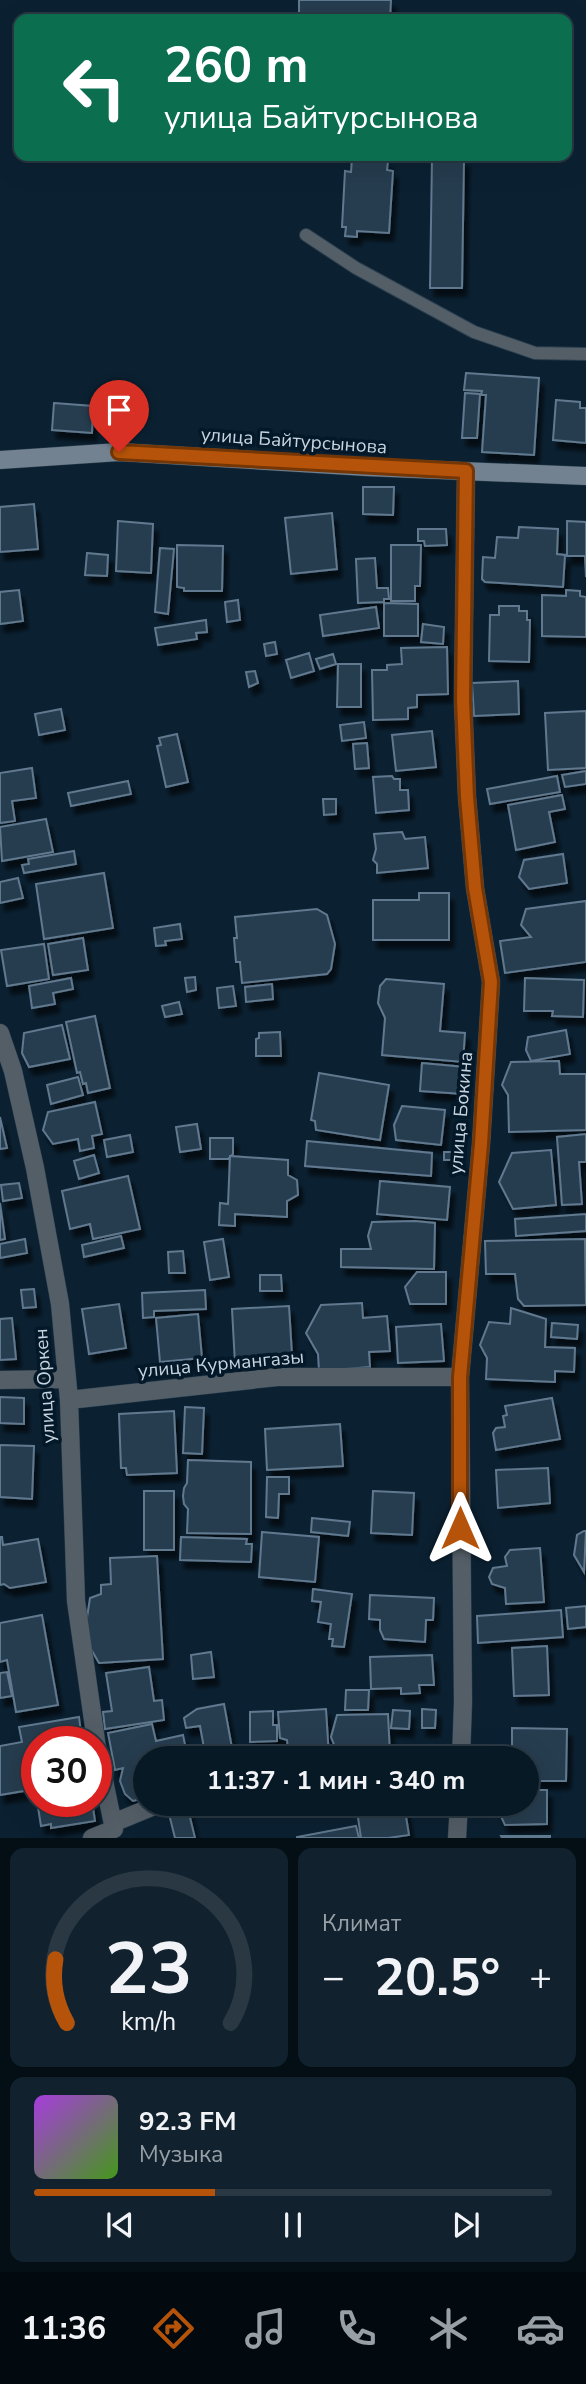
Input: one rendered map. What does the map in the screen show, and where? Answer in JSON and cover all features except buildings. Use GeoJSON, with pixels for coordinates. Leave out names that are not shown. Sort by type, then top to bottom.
{"type":"FeatureCollection","features":[{"type":"Feature","properties":{"kind":"street","name":"улица Байтурсынова"},"geometry":{"type":"LineString","coordinates":[[0,460],[119,452],[586,476]]}},
{"type":"Feature","properties":{"kind":"street","name":"улица Бокина"},"geometry":{"type":"LineString","coordinates":[[461,1746],[460,1377],[481,1144],[491,982],[475,888],[467,797],[463,700],[466,471]]}},
{"type":"Feature","properties":{"kind":"street","name":"улица Оркен"},"geometry":{"type":"LineString","coordinates":[[0,1033],[13,1071],[35,1168],[60,1304],[69,1400],[76,1601],[94,1726]]}},
{"type":"Feature","properties":{"kind":"street","name":"улица Курмангазы"},"geometry":{"type":"LineString","coordinates":[[69,1400],[277,1377],[460,1377]]}},
{"type":"Feature","properties":{"kind":"street"},"geometry":{"type":"LineString","coordinates":[[0,1380],[66,1379]]}},
{"type":"Feature","properties":{"kind":"street"},"geometry":{"type":"LineString","coordinates":[[92,1838],[114,1829],[113,1824],[133,1815]]}},
{"type":"Feature","properties":{"kind":"street"},"geometry":{"type":"LineString","coordinates":[[457,1838],[458,1816]]}},
{"type":"Feature","properties":{"kind":"street","name":"улица Оркен"},"geometry":{"type":"LineString","coordinates":[[112,1817],[113,1824]]}},
{"type":"Feature","properties":{"kind":"lane"},"geometry":{"type":"LineString","coordinates":[[306,235],[356,268],[474,332],[535,353],[586,354]]}},
{"type":"Feature","properties":{"kind":"route"},"geometry":{"type":"LineString","coordinates":[[119,452],[466,471],[463,700],[467,797],[475,888],[491,982],[481,1144],[460,1377],[460,1528]]}}]}
